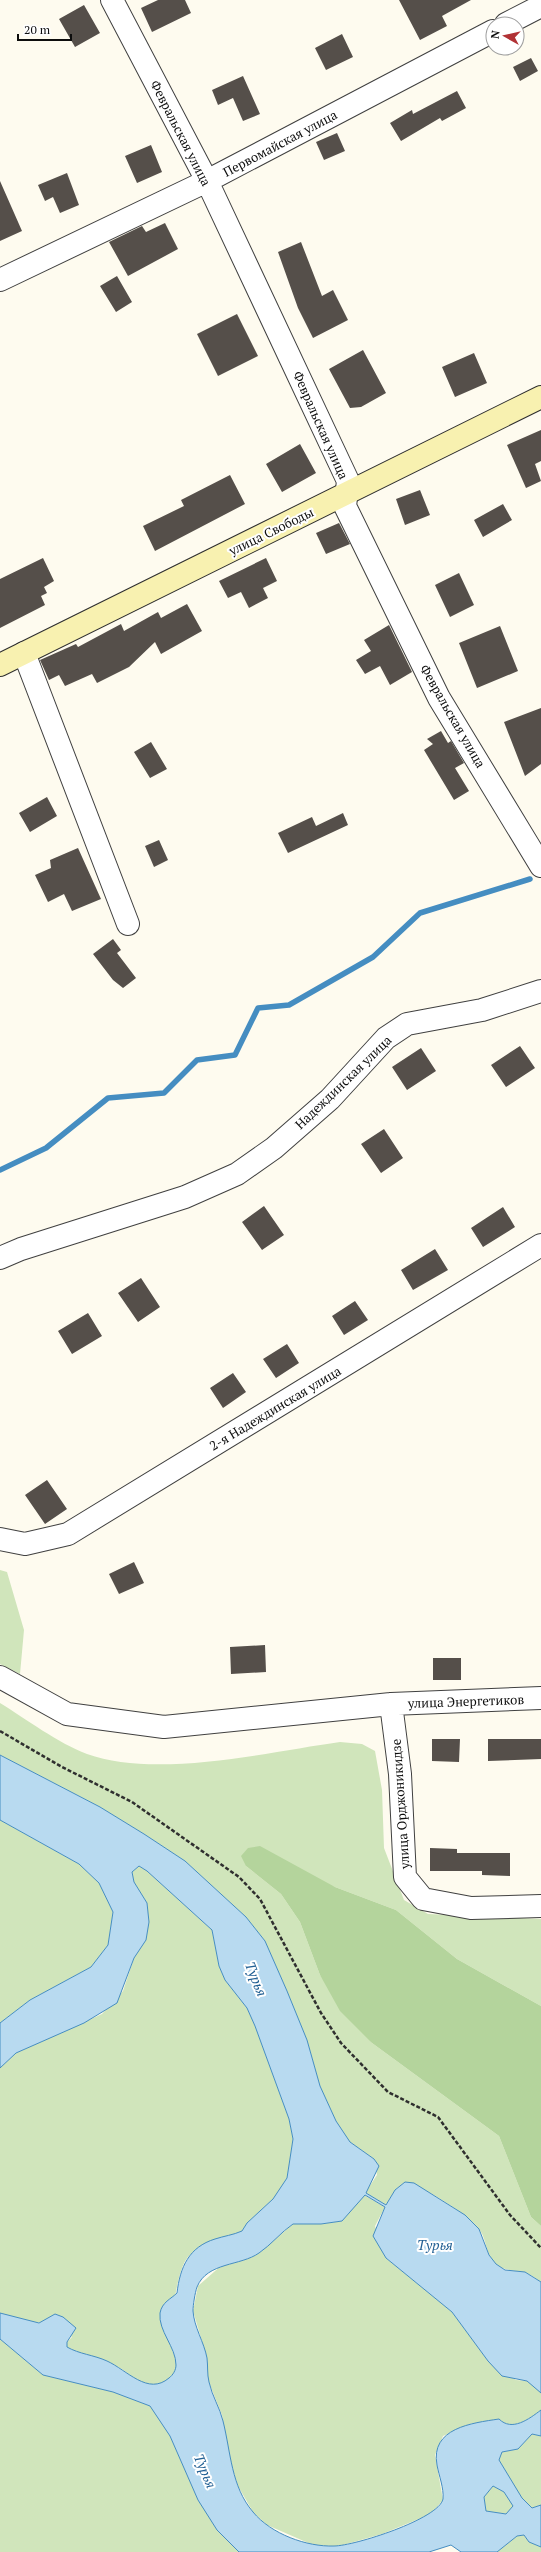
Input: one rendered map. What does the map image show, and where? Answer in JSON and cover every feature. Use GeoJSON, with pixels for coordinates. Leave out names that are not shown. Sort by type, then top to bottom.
{"type":"FeatureCollection","features":[{"type":"Feature","properties":{"kind":"main road","name":"улица Свободы"},"geometry":{"type":"LineString","coordinates":[[0,665],[541,397]]}},
{"type":"Feature","properties":{"kind":"street","name":"Февральская улица"},"geometry":{"type":"LineString","coordinates":[[112,0],[207,181],[348,480],[345,506],[439,698],[541,866]]}},
{"type":"Feature","properties":{"kind":"street"},"geometry":{"type":"LineString","coordinates":[[522,16],[541,6]]}},
{"type":"Feature","properties":{"kind":"street","name":"Первомайская улица"},"geometry":{"type":"LineString","coordinates":[[0,280],[207,181],[485,35]]}},
{"type":"Feature","properties":{"kind":"street"},"geometry":{"type":"LineString","coordinates":[[24,654],[128,924]]}},
{"type":"Feature","properties":{"kind":"street","name":"Надеждинская улица"},"geometry":{"type":"LineString","coordinates":[[0,1258],[21,1248],[185,1196],[237,1174],[280,1143],[330,1099],[386,1038],[407,1024],[482,1010],[541,991]]}},
{"type":"Feature","properties":{"kind":"street","name":"2-я Надеждинская улица"},"geometry":{"type":"LineString","coordinates":[[0,1539],[25,1544],[68,1534],[541,1245]]}},
{"type":"Feature","properties":{"kind":"street","name":"улица Энергетиков"},"geometry":{"type":"LineString","coordinates":[[0,1677],[67,1714],[164,1727],[391,1704],[541,1698]]}},
{"type":"Feature","properties":{"kind":"street","name":"улица Орджоникидзе"},"geometry":{"type":"LineString","coordinates":[[391,1704],[400,1774],[405,1877],[423,1899],[471,1908],[541,1906]]}},
{"type":"Feature","properties":{"kind":"path"},"geometry":{"type":"LineString","coordinates":[[0,1731],[62,1767],[132,1802],[239,1877],[260,1899],[321,2013],[341,2043],[388,2092],[438,2117],[510,2215],[541,2248]]}},
{"type":"Feature","properties":{"kind":"green space"},"geometry":{"type":"Polygon","coordinates":[[[0,1570],[7,1572],[24,1630],[20,1674],[0,1664],[0,1570]]]}},
{"type":"Feature","properties":{"kind":"green space"},"geometry":{"type":"Polygon","coordinates":[[[0,1703],[65,1744],[87,1754],[115,1761],[146,1764],[178,1764],[247,1757],[340,1742],[362,1744],[375,1751],[382,1790],[384,1848],[404,1900],[428,1914],[541,1919],[541,2006],[457,1959],[396,1910],[335,1887],[246,1866],[281,1894],[300,1922],[320,1975],[372,2043],[499,2136],[531,2217],[541,2226],[541,2282],[531,2275],[499,2267],[492,2260],[482,2233],[474,2223],[456,2209],[422,2188],[405,2182],[395,2190],[386,2205],[365,2193],[377,2175],[374,2159],[350,2142],[336,2121],[320,2086],[307,2040],[265,1941],[246,1917],[185,1861],[100,1807],[0,1755],[0,1703]]]}},
{"type":"Feature","properties":{"kind":"green space"},"geometry":{"type":"Polygon","coordinates":[[[0,1820],[79,1864],[99,1883],[113,1912],[108,1945],[91,1967],[30,2000],[0,2023],[0,1820]]]}},
{"type":"Feature","properties":{"kind":"green space"},"geometry":{"type":"Polygon","coordinates":[[[260,1846],[335,1887],[396,1910],[457,1959],[541,2006],[541,2226],[531,2217],[499,2136],[372,2043],[340,2011],[320,1975],[300,1922],[281,1894],[246,1866],[241,1856],[248,1848],[260,1846]]]}},
{"type":"Feature","properties":{"kind":"green space"},"geometry":{"type":"Polygon","coordinates":[[[139,1866],[147,1871],[212,1930],[219,1966],[225,1980],[247,2008],[255,2026],[289,2119],[293,2139],[287,2178],[273,2199],[247,2223],[242,2231],[206,2245],[188,2257],[180,2274],[175,2299],[171,2346],[176,2360],[175,2371],[170,2379],[151,2385],[138,2381],[122,2369],[112,2364],[79,2353],[67,2347],[67,2342],[72,2337],[46,2320],[35,2323],[0,2313],[0,2068],[16,2053],[102,2014],[123,1991],[134,1958],[146,1940],[149,1922],[147,1903],[134,1882],[132,1872],[139,1866]]]}},
{"type":"Feature","properties":{"kind":"green space"},"geometry":{"type":"Polygon","coordinates":[[[364,2195],[385,2207],[375,2226],[386,2258],[452,2312],[488,2361],[516,2380],[527,2381],[537,2388],[541,2393],[541,2410],[520,2423],[509,2424],[504,2423],[499,2419],[470,2424],[443,2436],[435,2455],[443,2500],[431,2514],[382,2534],[336,2547],[313,2545],[267,2525],[253,2512],[238,2486],[230,2462],[222,2415],[208,2380],[207,2358],[193,2311],[198,2286],[223,2264],[244,2260],[259,2253],[293,2224],[321,2224],[342,2221],[364,2195]]]}},
{"type":"Feature","properties":{"kind":"green space"},"geometry":{"type":"Polygon","coordinates":[[[0,2339],[43,2375],[113,2392],[150,2406],[170,2436],[198,2500],[239,2552],[0,2552],[0,2339]]]}},
{"type":"Feature","properties":{"kind":"green space"},"geometry":{"type":"Polygon","coordinates":[[[532,2434],[541,2436],[541,2505],[532,2508],[522,2499],[499,2460],[501,2452],[518,2449],[532,2434]]]}},
{"type":"Feature","properties":{"kind":"green space"},"geometry":{"type":"Polygon","coordinates":[[[493,2486],[504,2492],[514,2506],[506,2514],[486,2511],[484,2497],[493,2486]]]}},
{"type":"Feature","properties":{"kind":"green space"},"geometry":{"type":"Polygon","coordinates":[[[524,2535],[529,2542],[541,2547],[541,2552],[497,2552],[517,2536],[524,2535]]]}},
{"type":"Feature","properties":{"kind":"water","name":"Турья"},"geometry":{"type":"Polygon","coordinates":[[[0,1755],[100,1807],[185,1861],[246,1917],[265,1941],[307,2040],[320,2086],[336,2121],[350,2142],[374,2159],[379,2166],[366,2193],[386,2205],[395,2190],[405,2182],[414,2183],[465,2215],[479,2229],[489,2255],[496,2264],[505,2270],[525,2272],[541,2282],[541,2393],[527,2381],[502,2376],[488,2361],[452,2312],[386,2258],[373,2236],[385,2207],[365,2195],[342,2221],[321,2224],[293,2224],[259,2253],[208,2273],[197,2287],[193,2306],[194,2317],[206,2352],[209,2382],[223,2421],[236,2480],[240,2491],[253,2512],[269,2527],[279,2533],[290,2538],[324,2546],[344,2545],[394,2530],[427,2515],[438,2507],[443,2499],[442,2486],[437,2465],[437,2453],[440,2443],[446,2435],[466,2426],[499,2419],[504,2423],[509,2424],[520,2423],[541,2410],[541,2436],[532,2434],[518,2449],[502,2452],[499,2460],[522,2498],[532,2508],[541,2505],[541,2547],[529,2542],[524,2535],[517,2536],[497,2552],[461,2552],[451,2545],[429,2552],[239,2552],[217,2530],[198,2500],[170,2436],[150,2406],[113,2392],[43,2375],[0,2339],[0,2313],[39,2323],[55,2314],[63,2317],[76,2328],[67,2342],[67,2347],[107,2361],[145,2383],[161,2383],[169,2378],[174,2372],[176,2365],[173,2352],[160,2320],[161,2309],[167,2301],[177,2293],[183,2267],[192,2253],[199,2247],[215,2239],[242,2231],[247,2223],[273,2199],[287,2178],[293,2139],[289,2119],[255,2026],[247,2008],[225,1980],[219,1966],[212,1930],[147,1871],[139,1866],[132,1872],[134,1882],[147,1903],[149,1922],[146,1940],[134,1958],[117,2003],[84,2023],[16,2053],[0,2068],[0,2023],[30,2000],[91,1967],[108,1945],[113,1912],[99,1883],[79,1864],[0,1820],[0,1755]],[[493,2486],[484,2497],[486,2511],[506,2514],[513,2506],[504,2492],[493,2486]]]}},
{"type":"Feature","properties":{"kind":"building"},"geometry":{"type":"Polygon","coordinates":[[[158,0],[185,0],[191,13],[152,32],[141,8],[158,0]]]}},
{"type":"Feature","properties":{"kind":"building"},"geometry":{"type":"Polygon","coordinates":[[[399,0],[471,0],[442,16],[447,26],[420,40],[399,0]]]}},
{"type":"Feature","properties":{"kind":"building"},"geometry":{"type":"Polygon","coordinates":[[[84,5],[100,33],[75,47],[59,19],[84,5]]]}},
{"type":"Feature","properties":{"kind":"building"},"geometry":{"type":"Polygon","coordinates":[[[342,34],[353,57],[326,70],[315,48],[342,34]]]}},
{"type":"Feature","properties":{"kind":"building"},"geometry":{"type":"Polygon","coordinates":[[[531,58],[538,71],[520,81],[513,67],[531,58]]]}},
{"type":"Feature","properties":{"kind":"building"},"geometry":{"type":"Polygon","coordinates":[[[243,76],[260,114],[243,121],[233,98],[218,105],[212,90],[243,76]]]}},
{"type":"Feature","properties":{"kind":"building"},"geometry":{"type":"Polygon","coordinates":[[[457,91],[466,108],[442,121],[440,118],[401,141],[390,123],[412,110],[413,114],[457,91]]]}},
{"type":"Feature","properties":{"kind":"building"},"geometry":{"type":"Polygon","coordinates":[[[337,133],[345,151],[324,160],[316,142],[337,133]]]}},
{"type":"Feature","properties":{"kind":"building"},"geometry":{"type":"Polygon","coordinates":[[[151,145],[162,172],[137,183],[125,156],[151,145]]]}},
{"type":"Feature","properties":{"kind":"building"},"geometry":{"type":"Polygon","coordinates":[[[67,173],[79,205],[60,213],[53,197],[45,201],[38,185],[67,173]]]}},
{"type":"Feature","properties":{"kind":"building"},"geometry":{"type":"Polygon","coordinates":[[[0,181],[22,231],[0,241],[0,181]]]}},
{"type":"Feature","properties":{"kind":"building"},"geometry":{"type":"Polygon","coordinates":[[[165,223],[178,249],[128,276],[109,242],[142,226],[146,232],[165,223]]]}},
{"type":"Feature","properties":{"kind":"building"},"geometry":{"type":"Polygon","coordinates":[[[301,242],[322,296],[333,290],[348,320],[313,338],[298,308],[278,252],[301,242]]]}},
{"type":"Feature","properties":{"kind":"building"},"geometry":{"type":"Polygon","coordinates":[[[117,276],[132,302],[116,312],[100,286],[117,276]]]}},
{"type":"Feature","properties":{"kind":"building"},"geometry":{"type":"Polygon","coordinates":[[[237,314],[258,356],[218,376],[197,334],[237,314]]]}},
{"type":"Feature","properties":{"kind":"building"},"geometry":{"type":"Polygon","coordinates":[[[363,350],[386,393],[361,407],[350,408],[329,369],[363,350]]]}},
{"type":"Feature","properties":{"kind":"building"},"geometry":{"type":"Polygon","coordinates":[[[474,353],[487,383],[455,397],[442,367],[474,353]]]}},
{"type":"Feature","properties":{"kind":"building"},"geometry":{"type":"Polygon","coordinates":[[[541,430],[541,461],[535,464],[541,481],[526,488],[507,445],[541,430]]]}},
{"type":"Feature","properties":{"kind":"building"},"geometry":{"type":"Polygon","coordinates":[[[300,444],[316,473],[282,492],[266,464],[300,444]]]}},
{"type":"Feature","properties":{"kind":"building"},"geometry":{"type":"Polygon","coordinates":[[[230,475],[245,504],[155,551],[143,526],[184,506],[181,500],[230,475]]]}},
{"type":"Feature","properties":{"kind":"building"},"geometry":{"type":"Polygon","coordinates":[[[420,490],[430,515],[405,525],[396,499],[420,490]]]}},
{"type":"Feature","properties":{"kind":"building"},"geometry":{"type":"Polygon","coordinates":[[[503,504],[512,520],[483,537],[474,520],[503,504]]]}},
{"type":"Feature","properties":{"kind":"building"},"geometry":{"type":"Polygon","coordinates":[[[339,523],[350,544],[326,554],[316,533],[339,523]]]}},
{"type":"Feature","properties":{"kind":"building"},"geometry":{"type":"Polygon","coordinates":[[[43,558],[54,581],[44,587],[47,593],[41,596],[45,605],[0,628],[0,579],[43,558]]]}},
{"type":"Feature","properties":{"kind":"building"},"geometry":{"type":"Polygon","coordinates":[[[266,558],[277,581],[263,588],[268,598],[249,608],[241,592],[228,598],[219,581],[266,558]]]}},
{"type":"Feature","properties":{"kind":"building"},"geometry":{"type":"Polygon","coordinates":[[[459,573],[474,605],[450,617],[435,585],[459,573]]]}},
{"type":"Feature","properties":{"kind":"building"},"geometry":{"type":"Polygon","coordinates":[[[187,604],[202,631],[161,654],[155,642],[129,667],[97,683],[92,674],[65,686],[59,675],[49,680],[40,660],[76,644],[78,647],[121,624],[124,631],[158,612],[161,618],[187,604]]]}},
{"type":"Feature","properties":{"kind":"building"},"geometry":{"type":"Polygon","coordinates":[[[389,625],[412,672],[390,685],[380,666],[365,674],[356,660],[371,651],[364,640],[389,625]]]}},
{"type":"Feature","properties":{"kind":"building"},"geometry":{"type":"Polygon","coordinates":[[[500,626],[518,671],[477,688],[459,643],[500,626]]]}},
{"type":"Feature","properties":{"kind":"building"},"geometry":{"type":"Polygon","coordinates":[[[541,708],[541,764],[525,776],[504,722],[541,708]]]}},
{"type":"Feature","properties":{"kind":"building"},"geometry":{"type":"Polygon","coordinates":[[[441,731],[448,743],[451,741],[464,763],[455,768],[469,791],[454,800],[424,750],[433,744],[427,739],[441,731]]]}},
{"type":"Feature","properties":{"kind":"building"},"geometry":{"type":"Polygon","coordinates":[[[151,742],[167,769],[150,778],[134,752],[151,742]]]}},
{"type":"Feature","properties":{"kind":"building"},"geometry":{"type":"Polygon","coordinates":[[[47,797],[57,816],[30,832],[19,813],[47,797]]]}},
{"type":"Feature","properties":{"kind":"building"},"geometry":{"type":"Polygon","coordinates":[[[343,813],[348,825],[288,853],[278,833],[312,817],[316,826],[343,813]]]}},
{"type":"Feature","properties":{"kind":"building"},"geometry":{"type":"Polygon","coordinates":[[[159,840],[168,860],[154,867],[145,846],[159,840]]]}},
{"type":"Feature","properties":{"kind":"building"},"geometry":{"type":"Polygon","coordinates":[[[78,848],[101,899],[72,911],[64,894],[48,902],[35,875],[51,868],[50,860],[78,848]]]}},
{"type":"Feature","properties":{"kind":"building"},"geometry":{"type":"Polygon","coordinates":[[[113,939],[121,950],[117,953],[136,978],[123,988],[113,980],[93,954],[113,939]]]}},
{"type":"Feature","properties":{"kind":"building"},"geometry":{"type":"Polygon","coordinates":[[[520,1046],[535,1068],[506,1087],[491,1065],[520,1046]]]}},
{"type":"Feature","properties":{"kind":"building"},"geometry":{"type":"Polygon","coordinates":[[[421,1048],[436,1071],[407,1090],[392,1067],[421,1048]]]}},
{"type":"Feature","properties":{"kind":"building"},"geometry":{"type":"Polygon","coordinates":[[[384,1129],[403,1158],[381,1173],[361,1144],[384,1129]]]}},
{"type":"Feature","properties":{"kind":"building"},"geometry":{"type":"Polygon","coordinates":[[[264,1206],[284,1235],[262,1250],[242,1222],[264,1206]]]}},
{"type":"Feature","properties":{"kind":"building"},"geometry":{"type":"Polygon","coordinates":[[[503,1207],[515,1227],[483,1247],[471,1228],[503,1207]]]}},
{"type":"Feature","properties":{"kind":"building"},"geometry":{"type":"Polygon","coordinates":[[[435,1249],[448,1270],[413,1290],[401,1270],[435,1249]]]}},
{"type":"Feature","properties":{"kind":"building"},"geometry":{"type":"Polygon","coordinates":[[[141,1278],[160,1307],[138,1322],[118,1293],[141,1278]]]}},
{"type":"Feature","properties":{"kind":"building"},"geometry":{"type":"Polygon","coordinates":[[[355,1301],[368,1320],[344,1335],[332,1316],[355,1301]]]}},
{"type":"Feature","properties":{"kind":"building"},"geometry":{"type":"Polygon","coordinates":[[[88,1313],[102,1336],[72,1354],[58,1331],[88,1313]]]}},
{"type":"Feature","properties":{"kind":"building"},"geometry":{"type":"Polygon","coordinates":[[[287,1344],[299,1363],[276,1378],[263,1359],[287,1344]]]}},
{"type":"Feature","properties":{"kind":"building"},"geometry":{"type":"Polygon","coordinates":[[[233,1373],[246,1392],[223,1408],[210,1388],[233,1373]]]}},
{"type":"Feature","properties":{"kind":"building"},"geometry":{"type":"Polygon","coordinates":[[[47,1480],[67,1509],[45,1524],[25,1495],[47,1480]]]}},
{"type":"Feature","properties":{"kind":"building"},"geometry":{"type":"Polygon","coordinates":[[[134,1562],[144,1583],[119,1594],[109,1574],[134,1562]]]}},
{"type":"Feature","properties":{"kind":"building"},"geometry":{"type":"Polygon","coordinates":[[[265,1645],[266,1672],[231,1674],[230,1647],[265,1645]]]}},
{"type":"Feature","properties":{"kind":"building"},"geometry":{"type":"Polygon","coordinates":[[[433,1658],[461,1658],[461,1680],[433,1680],[433,1658]]]}},
{"type":"Feature","properties":{"kind":"building"},"geometry":{"type":"Polygon","coordinates":[[[432,1739],[460,1739],[459,1762],[432,1761],[432,1739]]]}},
{"type":"Feature","properties":{"kind":"building"},"geometry":{"type":"Polygon","coordinates":[[[488,1739],[541,1739],[541,1759],[488,1761],[488,1739]]]}},
{"type":"Feature","properties":{"kind":"building"},"geometry":{"type":"Polygon","coordinates":[[[430,1848],[457,1849],[457,1853],[510,1853],[510,1876],[482,1875],[482,1871],[430,1871],[430,1848]]]}},
{"type":"Feature","properties":{"kind":"waterway"},"geometry":{"type":"LineString","coordinates":[[0,1170],[46,1148],[108,1098],[164,1093],[197,1060],[235,1055],[258,1008],[289,1005],[373,957],[420,913],[530,879]]}}]}
